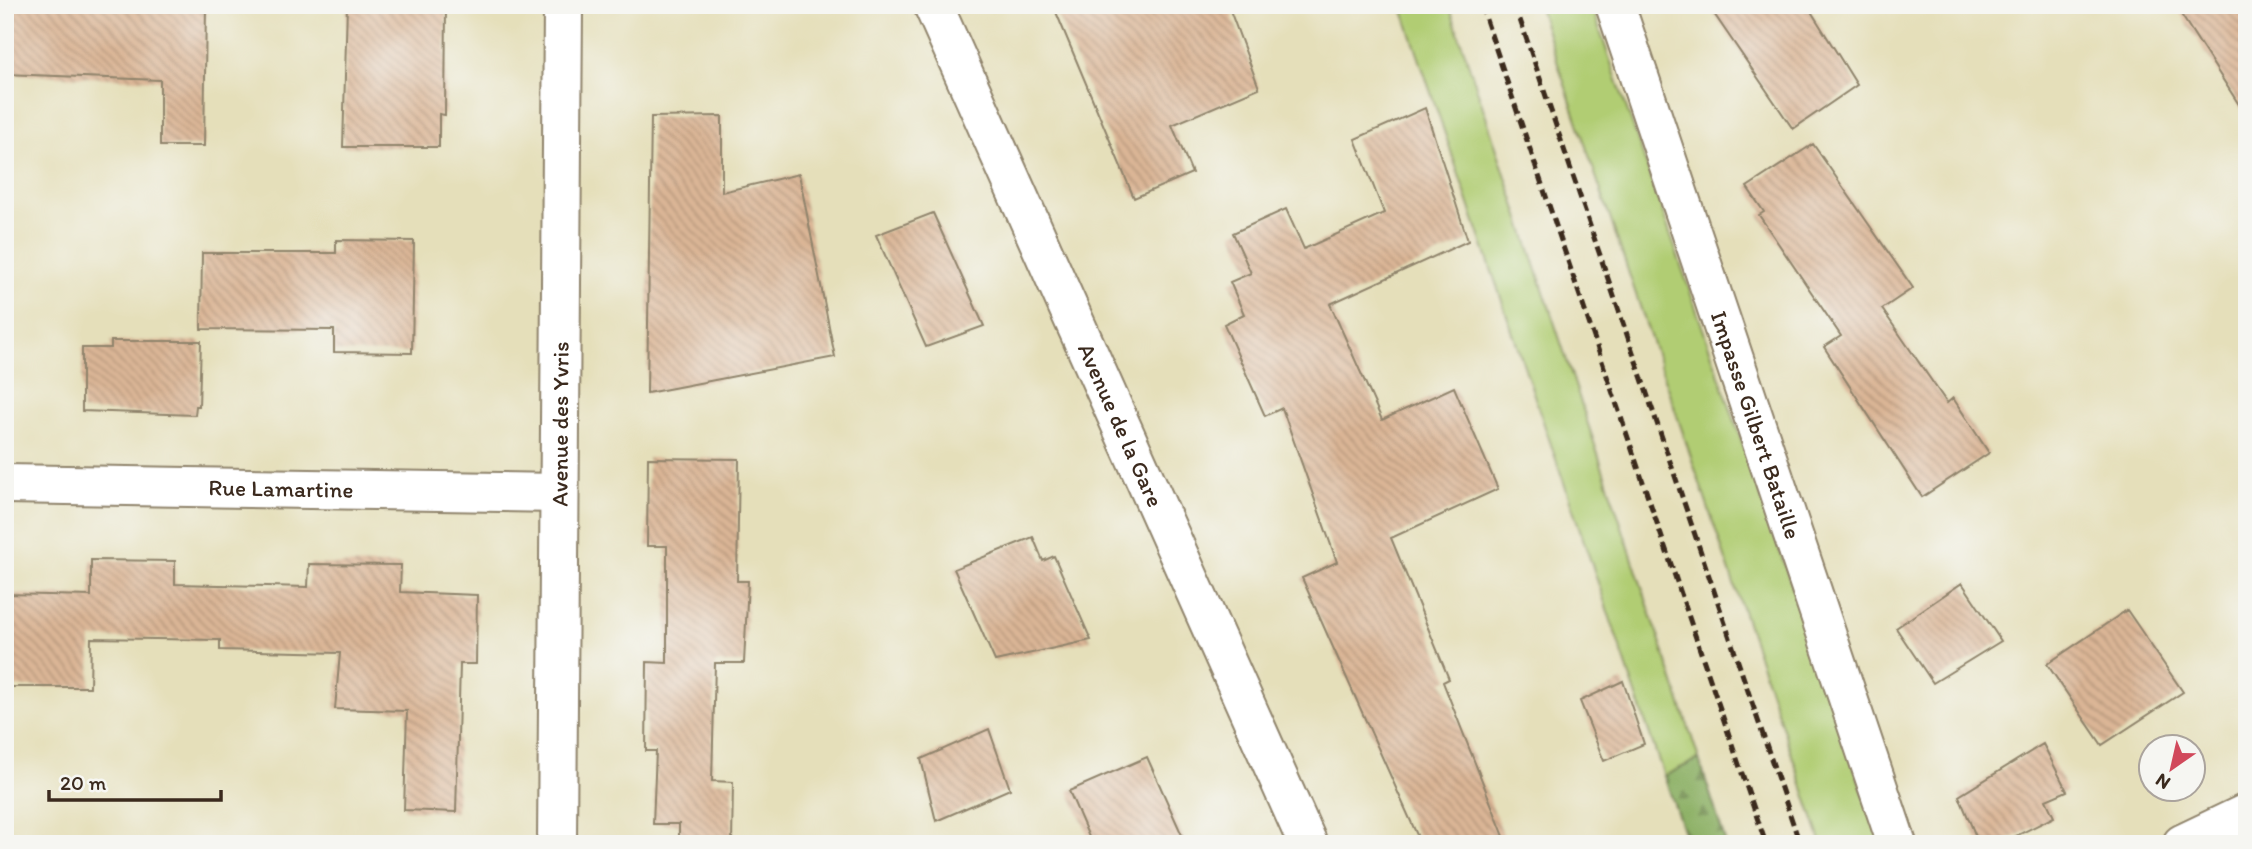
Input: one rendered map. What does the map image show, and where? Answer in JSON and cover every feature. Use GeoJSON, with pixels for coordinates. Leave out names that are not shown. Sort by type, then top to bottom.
{"type":"FeatureCollection","features":[{"type":"Feature","properties":{"kind":"street","name":"Avenue des Yvris"},"geometry":{"type":"LineString","coordinates":[[557,844],[563,5]]}},
{"type":"Feature","properties":{"kind":"street","name":"Avenue de la Gare"},"geometry":{"type":"LineString","coordinates":[[933,5],[1308,844]]}},
{"type":"Feature","properties":{"kind":"street","name":"Impasse Gilbert Bataille"},"geometry":{"type":"LineString","coordinates":[[1615,5],[1897,844]]}},
{"type":"Feature","properties":{"kind":"street","name":"Rue Lamartine"},"geometry":{"type":"LineString","coordinates":[[5,484],[559,493]]}},
{"type":"Feature","properties":{"kind":"street"},"geometry":{"type":"LineString","coordinates":[[2182,844],[2247,813]]}},
{"type":"Feature","properties":{"kind":"green space"},"geometry":{"type":"Polygon","coordinates":[[[1401,5],[1449,5],[1699,759],[1664,776],[1401,5]]]}},
{"type":"Feature","properties":{"kind":"green space"},"geometry":{"type":"Polygon","coordinates":[[[1538,5],[1591,5],[1881,844],[1822,844],[1538,5]]]}},
{"type":"Feature","properties":{"kind":"green space"},"geometry":{"type":"Polygon","coordinates":[[[1699,759],[1726,844],[1688,844],[1664,776],[1699,759]]]}},
{"type":"Feature","properties":{"kind":"building"},"geometry":{"type":"Polygon","coordinates":[[[5,5],[206,5],[204,146],[160,146],[160,80],[5,74],[5,5]]]}},
{"type":"Feature","properties":{"kind":"building"},"geometry":{"type":"Polygon","coordinates":[[[347,5],[446,5],[445,115],[439,114],[439,147],[343,147],[347,5]]]}},
{"type":"Feature","properties":{"kind":"building"},"geometry":{"type":"Polygon","coordinates":[[[1053,5],[1228,5],[1259,88],[1172,125],[1192,173],[1134,198],[1053,5]]]}},
{"type":"Feature","properties":{"kind":"building"},"geometry":{"type":"Polygon","coordinates":[[[1708,5],[1807,5],[1857,85],[1793,129],[1708,5]]]}},
{"type":"Feature","properties":{"kind":"building"},"geometry":{"type":"Polygon","coordinates":[[[2175,5],[2247,5],[2247,117],[2175,5]]]}},
{"type":"Feature","properties":{"kind":"building"},"geometry":{"type":"Polygon","coordinates":[[[1425,108],[1468,241],[1330,304],[1382,420],[1454,387],[1498,489],[1391,538],[1449,679],[1443,682],[1507,844],[1421,844],[1302,578],[1337,562],[1282,408],[1265,416],[1224,324],[1244,314],[1230,282],[1251,273],[1233,233],[1286,209],[1304,249],[1384,213],[1355,139],[1425,108]]]}},
{"type":"Feature","properties":{"kind":"building"},"geometry":{"type":"Polygon","coordinates":[[[722,116],[722,192],[799,174],[835,357],[647,393],[651,117],[722,116]]]}},
{"type":"Feature","properties":{"kind":"building"},"geometry":{"type":"Polygon","coordinates":[[[1813,144],[1913,288],[1882,309],[1947,403],[1953,398],[1989,453],[1922,497],[1824,347],[1841,336],[1759,215],[1764,212],[1747,187],[1813,144]]]}},
{"type":"Feature","properties":{"kind":"building"},"geometry":{"type":"Polygon","coordinates":[[[933,213],[984,326],[926,347],[876,235],[933,213]]]}},
{"type":"Feature","properties":{"kind":"building"},"geometry":{"type":"Polygon","coordinates":[[[336,240],[414,241],[412,353],[334,352],[334,330],[201,329],[202,253],[336,253],[336,240]]]}},
{"type":"Feature","properties":{"kind":"building"},"geometry":{"type":"Polygon","coordinates":[[[111,341],[201,341],[199,406],[196,406],[195,415],[82,411],[82,348],[111,348],[111,341]]]}},
{"type":"Feature","properties":{"kind":"building"},"geometry":{"type":"Polygon","coordinates":[[[648,458],[739,459],[737,581],[748,581],[744,663],[715,663],[712,781],[733,782],[732,844],[679,844],[679,824],[653,824],[656,751],[646,751],[647,662],[667,663],[667,546],[647,546],[648,458]]]}},
{"type":"Feature","properties":{"kind":"building"},"geometry":{"type":"Polygon","coordinates":[[[1033,537],[1043,561],[1054,556],[1091,640],[995,661],[954,569],[1033,537]]]}},
{"type":"Feature","properties":{"kind":"building"},"geometry":{"type":"Polygon","coordinates":[[[91,560],[175,561],[175,584],[308,587],[309,564],[401,565],[400,592],[477,595],[476,664],[460,664],[456,812],[404,810],[407,711],[335,709],[340,653],[220,650],[220,640],[91,638],[90,687],[5,687],[5,594],[91,596],[91,560]]]}},
{"type":"Feature","properties":{"kind":"building"},"geometry":{"type":"Polygon","coordinates":[[[1962,583],[2001,641],[1933,683],[1896,628],[1962,583]]]}},
{"type":"Feature","properties":{"kind":"building"},"geometry":{"type":"Polygon","coordinates":[[[2127,610],[2183,692],[2102,745],[2047,664],[2127,610]]]}},
{"type":"Feature","properties":{"kind":"building"},"geometry":{"type":"Polygon","coordinates":[[[1623,681],[1644,744],[1604,761],[1580,701],[1623,681]]]}},
{"type":"Feature","properties":{"kind":"building"},"geometry":{"type":"Polygon","coordinates":[[[989,729],[1010,789],[936,821],[921,759],[989,729]]]}},
{"type":"Feature","properties":{"kind":"building"},"geometry":{"type":"Polygon","coordinates":[[[2043,744],[2067,791],[2046,800],[2054,817],[2000,844],[1979,844],[1959,796],[2043,744]]]}},
{"type":"Feature","properties":{"kind":"building"},"geometry":{"type":"Polygon","coordinates":[[[1147,757],[1186,844],[1092,844],[1069,791],[1147,757]]]}},
{"type":"Feature","properties":{"kind":"railway"},"geometry":{"type":"LineString","coordinates":[[1481,5],[1766,844]]}},
{"type":"Feature","properties":{"kind":"railway"},"geometry":{"type":"LineString","coordinates":[[1515,5],[1800,844]]}}]}
